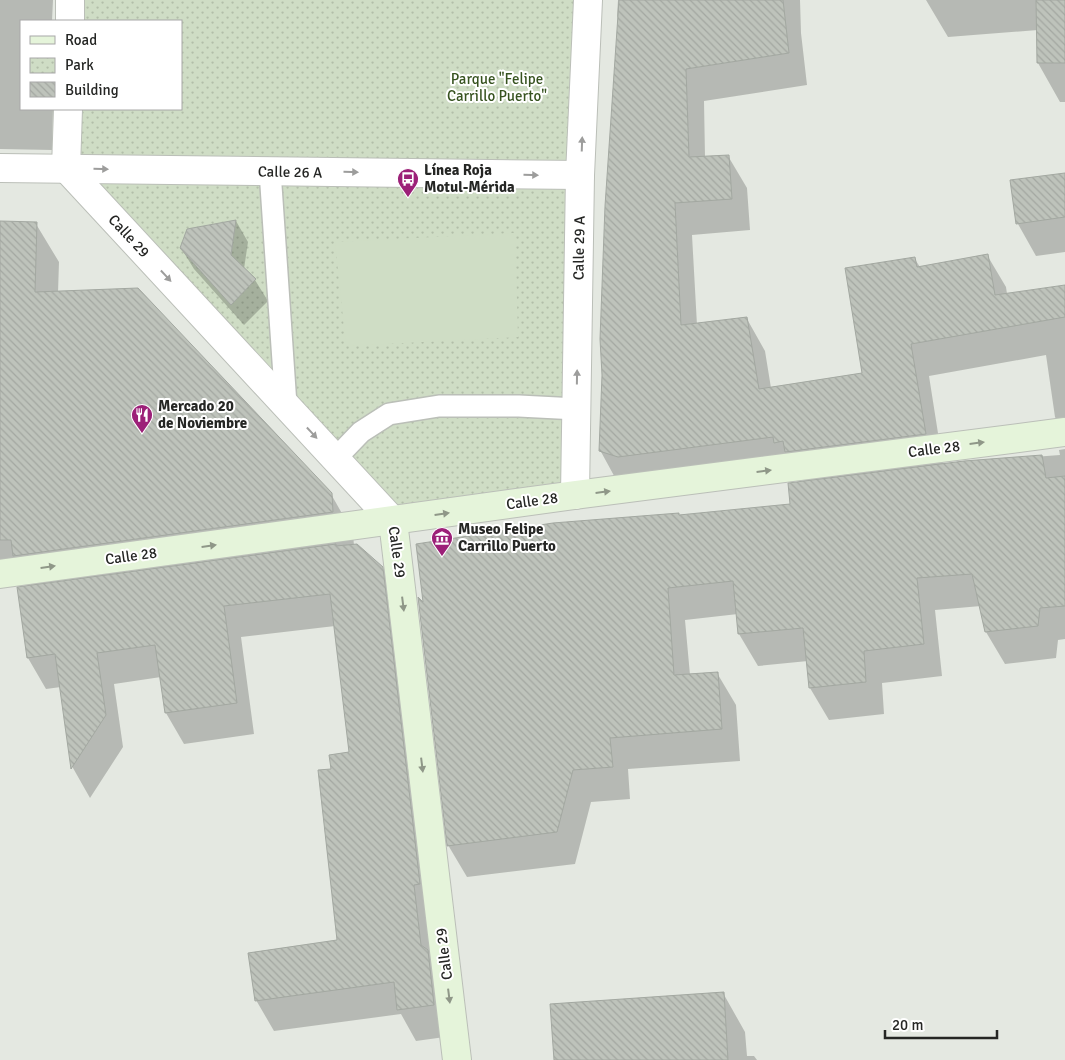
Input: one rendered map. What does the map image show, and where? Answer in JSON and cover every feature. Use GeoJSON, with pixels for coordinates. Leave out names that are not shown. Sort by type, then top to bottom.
{"type":"FeatureCollection","features":[{"type":"Feature","properties":{"kind":"main road","name":"Calle 28"},"geometry":{"type":"LineString","coordinates":[[0,574],[575,495],[1065,432]]}},
{"type":"Feature","properties":{"kind":"main road","name":"Calle 29"},"geometry":{"type":"LineString","coordinates":[[394,521],[457,1060]]}},
{"type":"Feature","properties":{"kind":"street"},"geometry":{"type":"LineString","coordinates":[[70,0],[70,20]]}},
{"type":"Feature","properties":{"kind":"street","name":"Calle 29 A"},"geometry":{"type":"LineString","coordinates":[[575,495],[580,175],[588,0]]}},
{"type":"Feature","properties":{"kind":"street"},"geometry":{"type":"LineString","coordinates":[[66,168],[68,110]]}},
{"type":"Feature","properties":{"kind":"street","name":"Calle 26 A"},"geometry":{"type":"LineString","coordinates":[[0,168],[580,175]]}},
{"type":"Feature","properties":{"kind":"street","name":"Calle 29"},"geometry":{"type":"LineString","coordinates":[[66,168],[394,521]]}},
{"type":"Feature","properties":{"kind":"lane"},"geometry":{"type":"LineString","coordinates":[[270,171],[286,405]]}},
{"type":"Feature","properties":{"kind":"lane"},"geometry":{"type":"LineString","coordinates":[[336,458],[361,432],[389,414],[439,406],[519,406],[577,409]]}},
{"type":"Feature","properties":{"kind":"green space","name":"Parque \"Felipe Carrillo Puerto\""},"geometry":{"type":"Polygon","coordinates":[[[70,0],[588,0],[575,495],[393,521],[66,168],[68,110],[182,110],[182,20],[70,20],[70,0]]]}},
{"type":"Feature","properties":{"kind":"green space"},"geometry":{"type":"Polygon","coordinates":[[[515,233],[518,337],[346,346],[335,242],[515,233]]]}},
{"type":"Feature","properties":{"kind":"building"},"geometry":{"type":"Polygon","coordinates":[[[619,0],[783,0],[789,53],[686,69],[689,157],[729,155],[732,199],[675,203],[681,325],[747,317],[759,389],[862,373],[845,268],[915,257],[917,267],[988,254],[995,295],[1065,285],[1065,317],[911,344],[926,434],[785,452],[783,441],[774,443],[773,437],[618,457],[599,451],[602,375],[600,339],[605,206],[619,0]]]}},
{"type":"Feature","properties":{"kind":"building"},"geometry":{"type":"Polygon","coordinates":[[[1036,0],[1065,0],[1065,63],[1037,63],[1036,0]]]}},
{"type":"Feature","properties":{"kind":"building"},"geometry":{"type":"Polygon","coordinates":[[[1065,173],[1065,217],[1016,224],[1010,180],[1065,173]]]}},
{"type":"Feature","properties":{"kind":"building"},"geometry":{"type":"Polygon","coordinates":[[[236,220],[231,255],[256,279],[231,305],[180,248],[187,229],[236,220]]]}},
{"type":"Feature","properties":{"kind":"building"},"geometry":{"type":"Polygon","coordinates":[[[0,221],[37,222],[35,292],[138,288],[332,493],[333,512],[13,556],[11,540],[0,540],[0,221]]]}},
{"type":"Feature","properties":{"kind":"building"},"geometry":{"type":"Polygon","coordinates":[[[1042,455],[1046,478],[1065,476],[1065,606],[1040,608],[1038,626],[985,632],[972,574],[917,578],[924,644],[864,651],[866,682],[809,688],[803,628],[738,634],[733,581],[668,588],[674,675],[718,672],[722,729],[610,738],[613,767],[573,770],[557,832],[447,846],[418,597],[423,602],[416,544],[553,523],[679,513],[679,515],[790,504],[788,483],[964,461],[1042,455]]]}},
{"type":"Feature","properties":{"kind":"building"},"geometry":{"type":"Polygon","coordinates":[[[336,544],[336,546],[357,544],[383,567],[420,884],[414,885],[421,945],[428,950],[434,1005],[397,1010],[394,982],[255,1001],[248,953],[337,940],[318,770],[331,769],[329,755],[349,752],[330,594],[224,606],[237,703],[165,713],[155,645],[97,653],[106,715],[71,769],[55,654],[27,658],[17,587],[336,544]]]}},
{"type":"Feature","properties":{"kind":"building"},"geometry":{"type":"Polygon","coordinates":[[[724,992],[728,1060],[554,1060],[550,1004],[724,992]]]}},
{"type":"Feature","properties":{"kind":"place","name":"Línea Roja Motul-Mérida"},"geometry":{"type":"Point","coordinates":[408,198]}},
{"type":"Feature","properties":{"kind":"place","name":"Mercado 20 de Noviembre"},"geometry":{"type":"Point","coordinates":[142,434]}},
{"type":"Feature","properties":{"kind":"place","name":"Museo Felipe Carrillo Puerto"},"geometry":{"type":"Point","coordinates":[442,557]}}]}
